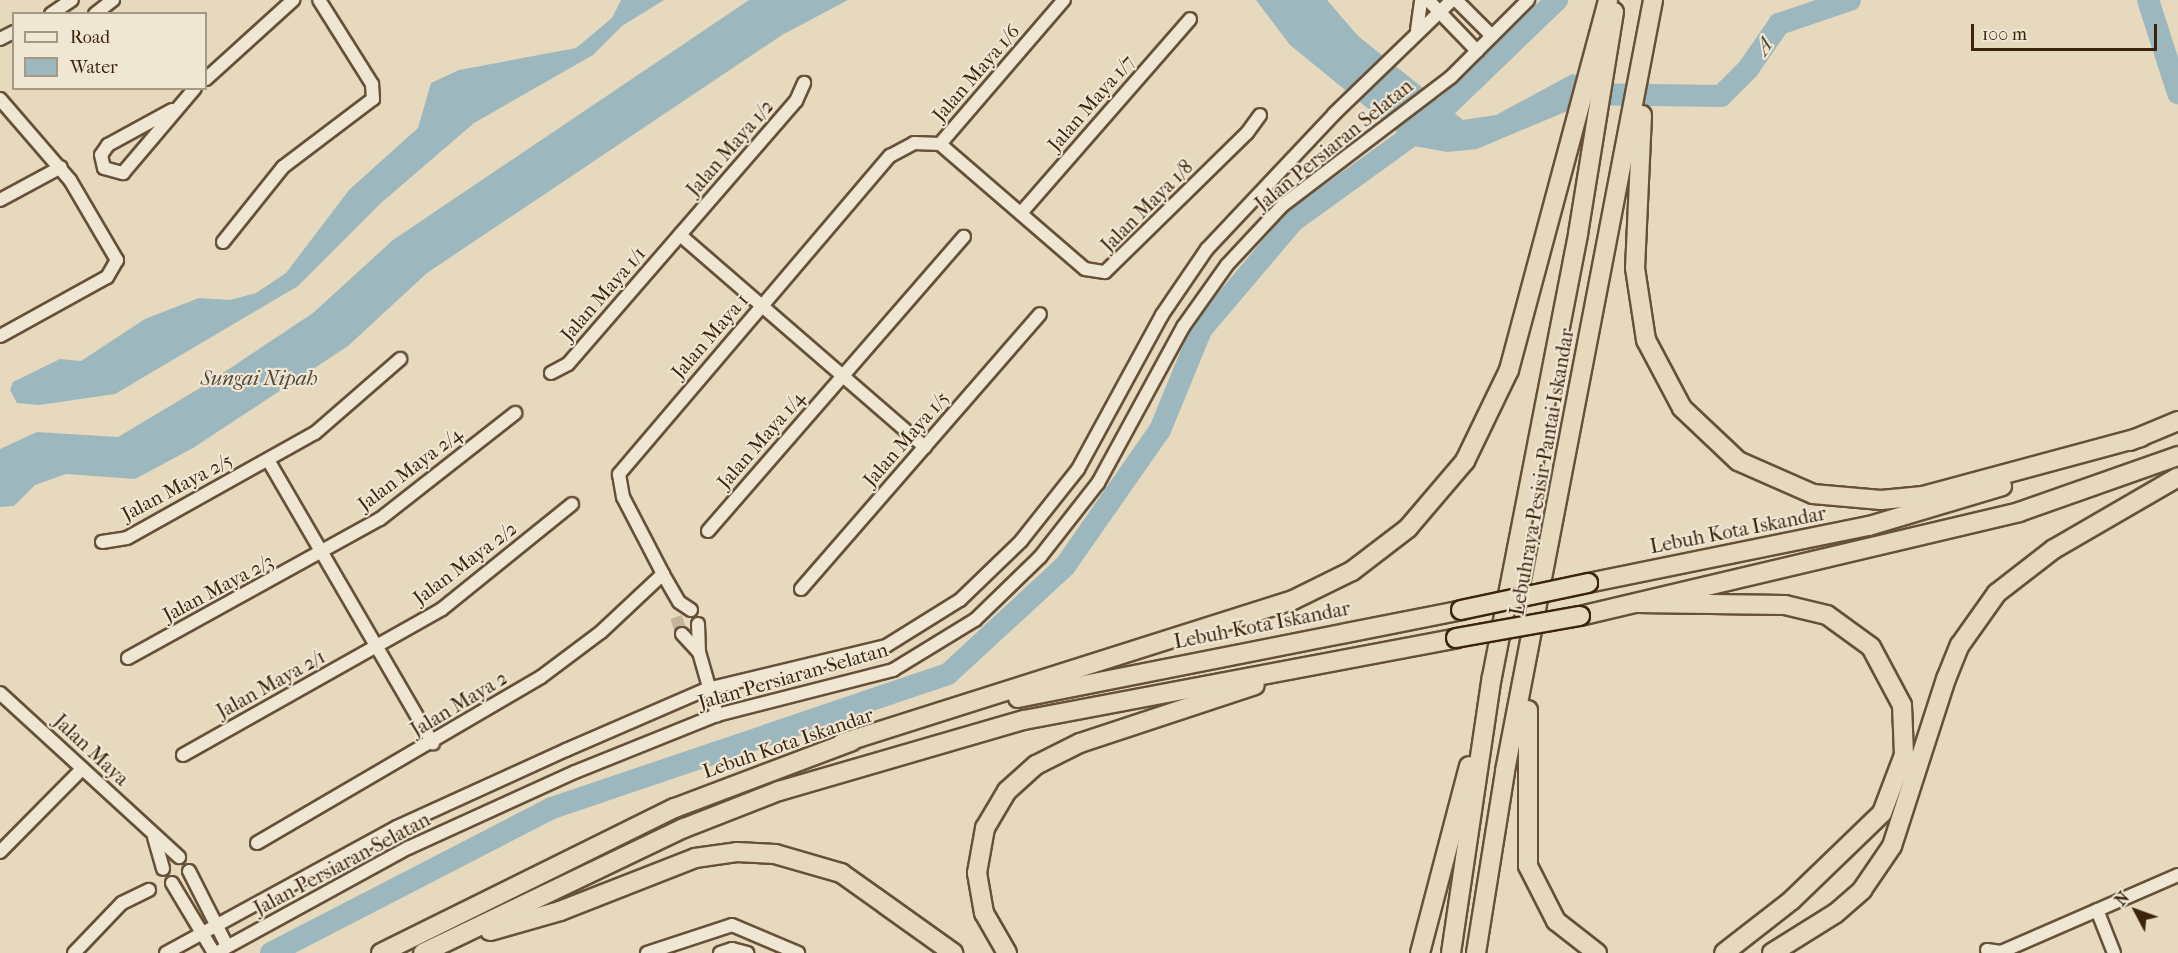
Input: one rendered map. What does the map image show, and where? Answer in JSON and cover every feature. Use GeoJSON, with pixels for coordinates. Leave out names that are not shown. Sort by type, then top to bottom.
{"type":"FeatureCollection","features":[{"type":"Feature","properties":{"kind":"highway"},"geometry":{"type":"LineString","coordinates":[[842,743],[1293,600],[1352,571],[1408,528],[1465,461],[1509,370],[1608,0]]}},
{"type":"Feature","properties":{"kind":"highway","name":"Lebuhraya Pesisir Pantai Iskandar"},"geometry":{"type":"LineString","coordinates":[[1451,953],[1492,677],[1578,234],[1616,0]]}},
{"type":"Feature","properties":{"kind":"highway","name":"Lebuhraya Pesisir Pantai Iskandar"},"geometry":{"type":"LineString","coordinates":[[1476,953],[1501,792],[1529,666],[1644,62],[1653,0]]}},
{"type":"Feature","properties":{"kind":"highway"},"geometry":{"type":"LineString","coordinates":[[1644,62],[1635,268],[1640,312],[1671,392],[1725,452],[1791,488],[1835,498],[1881,500],[1923,496],[2141,436]]}},
{"type":"Feature","properties":{"kind":"highway","name":"Lebuh Kota Iskandar"},"geometry":{"type":"LineString","coordinates":[[381,953],[675,808],[842,743],[1127,674],[1461,610],[1869,526],[1944,506],[2178,421]]}},
{"type":"Feature","properties":{"kind":"highway"},"geometry":{"type":"LineString","coordinates":[[429,950],[684,828],[779,791],[1024,720],[1580,616],[1637,603],[2019,512],[2178,456]]}},
{"type":"Feature","properties":{"kind":"highway"},"geometry":{"type":"LineString","coordinates":[[1772,953],[1836,913],[1887,854],[1906,815],[1946,679],[1960,645],[1997,593],[2054,549],[2178,477]]}},
{"type":"Feature","properties":{"kind":"highway"},"geometry":{"type":"LineString","coordinates":[[1637,603],[1785,606],[1827,615],[1871,647],[1902,705],[1902,766],[1882,813],[1792,900],[1724,953]]}},
{"type":"Feature","properties":{"kind":"highway"},"geometry":{"type":"LineString","coordinates":[[1529,666],[1523,823],[1528,866],[1548,910],[1597,953]]}},
{"type":"Feature","properties":{"kind":"highway"},"geometry":{"type":"LineString","coordinates":[[1007,953],[984,913],[977,873],[986,828],[1020,778],[1080,743],[1305,668]]}},
{"type":"Feature","properties":{"kind":"highway"},"geometry":{"type":"LineString","coordinates":[[1420,953],[1492,677]]}},
{"type":"Feature","properties":{"kind":"highway"},"geometry":{"type":"LineString","coordinates":[[429,950],[560,911],[694,858],[737,852],[775,854],[841,873],[953,953]]}},
{"type":"Feature","properties":{"kind":"street"},"geometry":{"type":"LineString","coordinates":[[54,12],[72,0]]}},
{"type":"Feature","properties":{"kind":"street"},"geometry":{"type":"LineString","coordinates":[[98,12],[113,0]]}},
{"type":"Feature","properties":{"kind":"street"},"geometry":{"type":"LineString","coordinates":[[207,78],[293,0]]}},
{"type":"Feature","properties":{"kind":"street"},"geometry":{"type":"LineString","coordinates":[[223,242],[283,167],[373,99],[372,84],[319,0]]}},
{"type":"Feature","properties":{"kind":"street","name":"Jalan Maya 1/6"},"geometry":{"type":"LineString","coordinates":[[940,144],[1064,0]]}},
{"type":"Feature","properties":{"kind":"street"},"geometry":{"type":"LineString","coordinates":[[1414,37],[1423,16],[1421,0]]}},
{"type":"Feature","properties":{"kind":"street"},"geometry":{"type":"LineString","coordinates":[[1428,0],[1477,51]]}},
{"type":"Feature","properties":{"kind":"street"},"geometry":{"type":"LineString","coordinates":[[1454,0],[1492,36]]}},
{"type":"Feature","properties":{"kind":"street","name":"Jalan Persiaran Selatan"},"geometry":{"type":"LineString","coordinates":[[166,953],[214,924],[397,827],[707,689],[886,646],[960,600],[1021,541],[1078,469],[1162,315],[1207,249],[1334,114],[1454,0]]}},
{"type":"Feature","properties":{"kind":"street","name":"Jalan Persiaran Selatan"},"geometry":{"type":"LineString","coordinates":[[219,951],[408,848],[717,715],[893,670],[975,620],[1040,558],[1098,483],[1183,327],[1227,265],[1283,205],[1370,144],[1477,51],[1528,0]]}},
{"type":"Feature","properties":{"kind":"street","name":"Jalan Maya 1/7"},"geometry":{"type":"LineString","coordinates":[[1021,213],[1190,19]]}},
{"type":"Feature","properties":{"kind":"street","name":"Jalan Maya 1/2"},"geometry":{"type":"LineString","coordinates":[[680,235],[796,101],[804,83]]}},
{"type":"Feature","properties":{"kind":"street"},"geometry":{"type":"LineString","coordinates":[[172,110],[108,146],[101,155],[104,168],[123,173],[172,110],[193,90]]}},
{"type":"Feature","properties":{"kind":"street"},"geometry":{"type":"LineString","coordinates":[[0,99],[60,168],[113,251],[113,270],[0,336]]}},
{"type":"Feature","properties":{"kind":"street","name":"Jalan Maya 1/8"},"geometry":{"type":"LineString","coordinates":[[940,144],[1085,269],[1105,272],[1247,134],[1260,115]]}},
{"type":"Feature","properties":{"kind":"street","name":"Jalan Maya 1"},"geometry":{"type":"LineString","coordinates":[[691,610],[679,602],[663,574],[623,497],[619,474],[890,156],[914,143],[940,144]]}},
{"type":"Feature","properties":{"kind":"street"},"geometry":{"type":"LineString","coordinates":[[0,200],[60,168]]}},
{"type":"Feature","properties":{"kind":"street"},"geometry":{"type":"LineString","coordinates":[[680,235],[764,304],[925,447]]}},
{"type":"Feature","properties":{"kind":"street","name":"Jalan Maya 1/1"},"geometry":{"type":"LineString","coordinates":[[551,373],[568,364],[680,235]]}},
{"type":"Feature","properties":{"kind":"street","name":"Jalan Maya 1/4"},"geometry":{"type":"LineString","coordinates":[[708,531],[964,237]]}},
{"type":"Feature","properties":{"kind":"street","name":"Jalan Maya 1/5"},"geometry":{"type":"LineString","coordinates":[[801,589],[1040,314]]}},
{"type":"Feature","properties":{"kind":"street","name":"Jalan Maya 2/5"},"geometry":{"type":"LineString","coordinates":[[102,542],[127,538],[315,433],[400,359]]}},
{"type":"Feature","properties":{"kind":"street","name":"Jalan Maya 2/4"},"geometry":{"type":"LineString","coordinates":[[325,552],[380,519],[515,412]]}},
{"type":"Feature","properties":{"kind":"street"},"geometry":{"type":"LineString","coordinates":[[268,460],[325,552],[433,743]]}},
{"type":"Feature","properties":{"kind":"street","name":"Jalan Maya 2/2"},"geometry":{"type":"LineString","coordinates":[[378,648],[442,609],[572,504]]}},
{"type":"Feature","properties":{"kind":"street","name":"Jalan Maya 2/3"},"geometry":{"type":"LineString","coordinates":[[128,658],[325,552]]}},
{"type":"Feature","properties":{"kind":"street","name":"Jalan Maya 2"},"geometry":{"type":"LineString","coordinates":[[257,843],[433,743],[541,677],[601,632],[663,574]]}},
{"type":"Feature","properties":{"kind":"street"},"geometry":{"type":"LineString","coordinates":[[676,617],[679,602]]}},
{"type":"Feature","properties":{"kind":"street"},"geometry":{"type":"LineString","coordinates":[[698,624],[699,652],[707,689],[717,715]]}},
{"type":"Feature","properties":{"kind":"street"},"geometry":{"type":"LineString","coordinates":[[682,634],[699,652]]}},
{"type":"Feature","properties":{"kind":"street","name":"Jalan Maya 2/1"},"geometry":{"type":"LineString","coordinates":[[183,754],[378,648]]}},
{"type":"Feature","properties":{"kind":"street","name":"Jalan Maya"},"geometry":{"type":"LineString","coordinates":[[0,693],[154,837],[179,857]]}},
{"type":"Feature","properties":{"kind":"street"},"geometry":{"type":"LineString","coordinates":[[0,852],[82,769]]}},
{"type":"Feature","properties":{"kind":"street"},"geometry":{"type":"LineString","coordinates":[[154,837],[163,869]]}},
{"type":"Feature","properties":{"kind":"street"},"geometry":{"type":"LineString","coordinates":[[189,871],[214,924],[219,951]]}},
{"type":"Feature","properties":{"kind":"street"},"geometry":{"type":"LineString","coordinates":[[1987,950],[2001,952],[2178,875]]}},
{"type":"Feature","properties":{"kind":"street"},"geometry":{"type":"LineString","coordinates":[[172,883],[202,931],[219,951]]}},
{"type":"Feature","properties":{"kind":"street"},"geometry":{"type":"LineString","coordinates":[[74,953],[122,903],[149,890]]}},
{"type":"Feature","properties":{"kind":"street"},"geometry":{"type":"LineString","coordinates":[[2097,910],[2114,953]]}},
{"type":"Feature","properties":{"kind":"street"},"geometry":{"type":"LineString","coordinates":[[647,953],[732,925],[748,928],[798,953]]}},
{"type":"Feature","properties":{"kind":"street"},"geometry":{"type":"LineString","coordinates":[[720,953],[732,949],[747,953]]}},
{"type":"Feature","properties":{"kind":"water"},"geometry":{"type":"Polygon","coordinates":[[[621,0],[664,0],[622,26],[593,55],[474,123],[381,203],[298,286],[115,394],[39,405],[17,403],[10,390],[13,382],[60,359],[81,361],[145,319],[199,298],[230,300],[256,293],[286,273],[349,190],[418,128],[431,83],[459,70],[576,48],[612,18],[621,0]]]}},
{"type":"Feature","properties":{"kind":"water","name":"Sungai Nipah"},"geometry":{"type":"Polygon","coordinates":[[[749,0],[848,0],[782,35],[427,273],[348,346],[193,448],[135,479],[66,474],[35,485],[14,506],[0,507],[0,449],[37,432],[118,437],[205,385],[313,313],[393,240],[749,0]]]}},
{"type":"Feature","properties":{"kind":"water"},"geometry":{"type":"Polygon","coordinates":[[[1256,0],[1327,0],[1358,36],[1463,120],[1496,115],[1572,74],[1580,76],[1572,109],[1477,149],[1447,152],[1414,146],[1290,45],[1256,0]]]}},
{"type":"Feature","properties":{"kind":"waterway"},"geometry":{"type":"LineString","coordinates":[[271,953],[552,808],[948,674],[1065,566],[1160,430],[1201,330],[1293,221],[1429,123],[1557,0]]}},
{"type":"Feature","properties":{"kind":"waterway","name":"A"},"geometry":{"type":"LineString","coordinates":[[1579,94],[1721,96],[1748,69],[1779,24],[1850,0]]}},
{"type":"Feature","properties":{"kind":"waterway"},"geometry":{"type":"LineString","coordinates":[[2148,0],[2178,93]]}},
{"type":"Feature","properties":{"kind":"tunnel"},"geometry":{"type":"LineString","coordinates":[[676,617],[682,634]]}}]}
